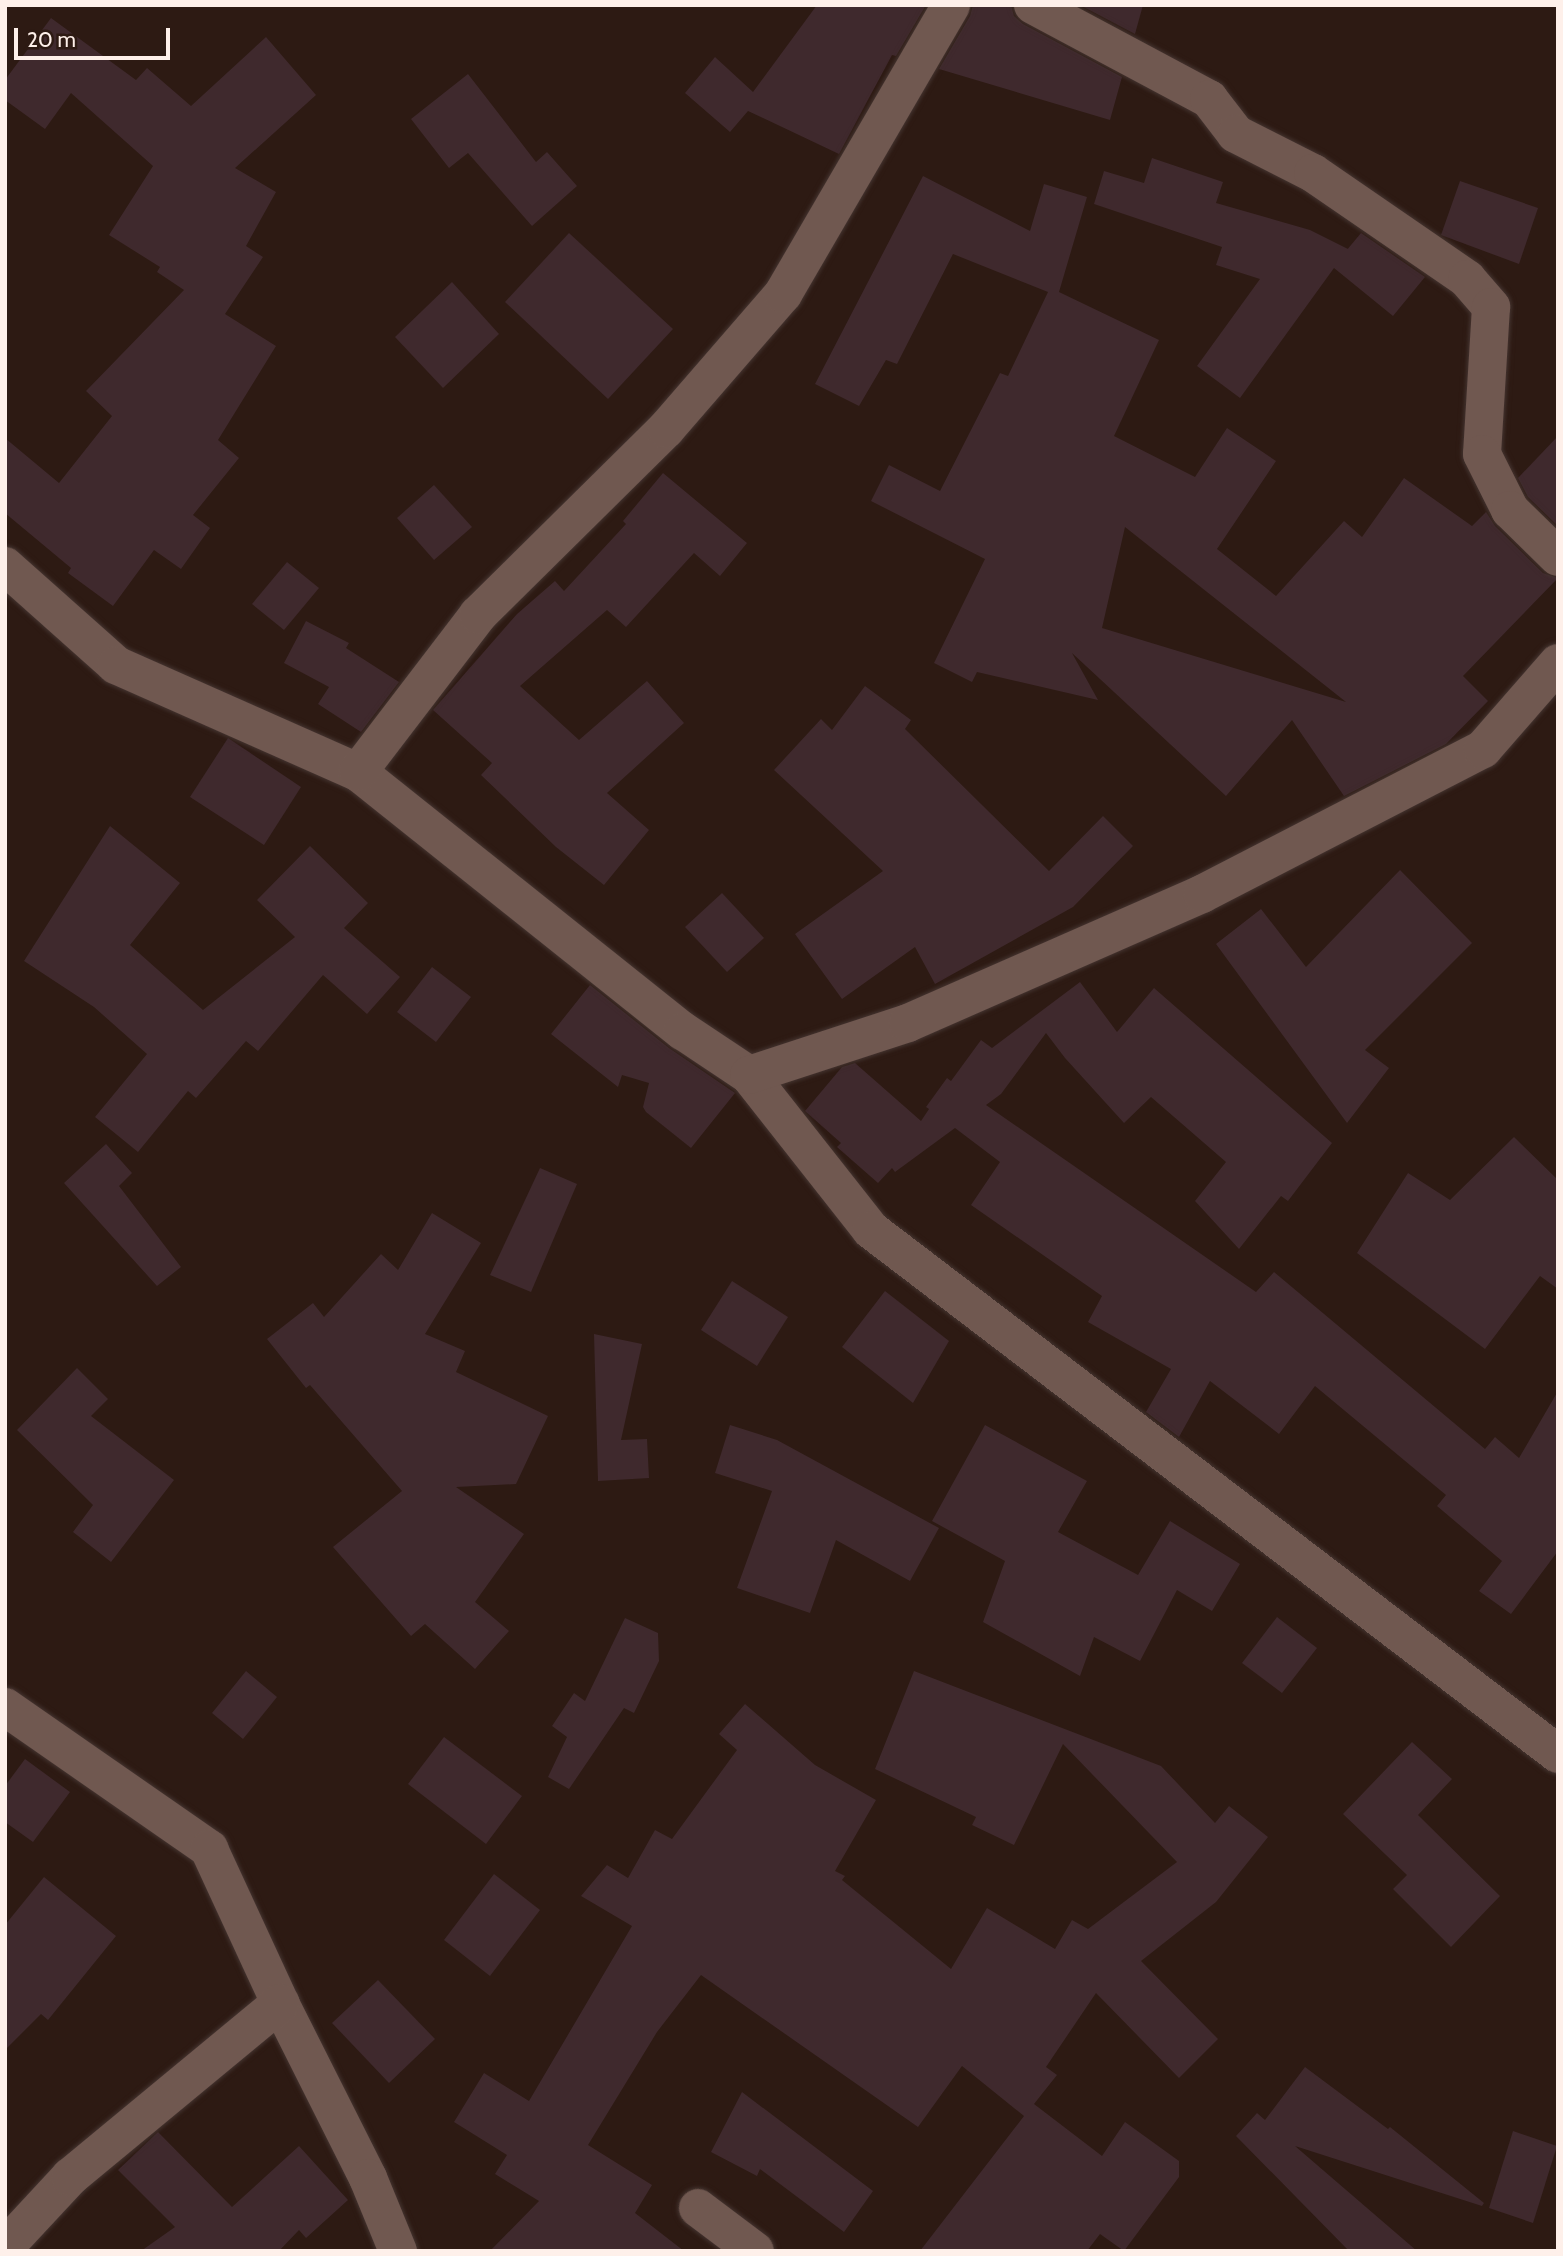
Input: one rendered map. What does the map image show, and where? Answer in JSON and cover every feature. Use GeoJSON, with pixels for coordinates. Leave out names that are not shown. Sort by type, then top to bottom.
{"type":"FeatureCollection","features":[{"type":"Feature","properties":{"kind":"street"},"geometry":{"type":"LineString","coordinates":[[358,772],[478,615],[666,429],[783,294],[951,5]]}},
{"type":"Feature","properties":{"kind":"street"},"geometry":{"type":"LineString","coordinates":[[1033,5],[1209,99],[1236,134],[1313,173],[1467,279],[1491,307],[1482,454],[1510,510],[1558,557]]}},
{"type":"Feature","properties":{"kind":"street"},"geometry":{"type":"LineString","coordinates":[[5,566],[116,665],[358,772],[682,1031],[749,1075],[871,1230],[1558,1754]]}},
{"type":"Feature","properties":{"kind":"street"},"geometry":{"type":"LineString","coordinates":[[749,1075],[908,1023],[1202,894],[1483,749],[1558,663]]}},
{"type":"Feature","properties":{"kind":"street"},"geometry":{"type":"LineString","coordinates":[[5,1707],[209,1849],[280,2003],[368,2178],[398,2251]]}},
{"type":"Feature","properties":{"kind":"street"},"geometry":{"type":"LineString","coordinates":[[5,2247],[70,2177],[280,2003]]}},
{"type":"Feature","properties":{"kind":"street"},"geometry":{"type":"LineString","coordinates":[[698,2208],[755,2251]]}},
{"type":"Feature","properties":{"kind":"building"},"geometry":{"type":"Polygon","coordinates":[[[817,5],[926,5],[896,56],[892,55],[839,154],[748,111],[730,132],[685,93],[715,57],[753,92],[817,5]]]}},
{"type":"Feature","properties":{"kind":"building"},"geometry":{"type":"Polygon","coordinates":[[[973,5],[1011,5],[1014,16],[1023,24],[1122,77],[1110,120],[939,69],[970,16],[973,5]]]}},
{"type":"Feature","properties":{"kind":"building"},"geometry":{"type":"Polygon","coordinates":[[[1080,5],[1143,5],[1135,34],[1080,5]]]}},
{"type":"Feature","properties":{"kind":"building"},"geometry":{"type":"Polygon","coordinates":[[[51,18],[136,80],[147,68],[191,106],[266,37],[316,95],[235,168],[276,192],[246,246],[263,257],[225,314],[276,346],[218,440],[239,458],[193,515],[210,528],[181,569],[154,550],[113,606],[68,573],[71,568],[5,513],[5,438],[59,483],[112,416],[86,391],[184,290],[157,272],[160,267],[109,235],[153,166],[71,93],[45,129],[5,100],[5,80],[51,18]]]}},
{"type":"Feature","properties":{"kind":"building"},"geometry":{"type":"Polygon","coordinates":[[[468,74],[536,162],[547,152],[577,186],[532,226],[468,153],[449,168],[411,119],[468,74]]]}},
{"type":"Feature","properties":{"kind":"building"},"geometry":{"type":"Polygon","coordinates":[[[1152,158],[1223,182],[1216,203],[1310,230],[1348,249],[1361,233],[1425,277],[1393,316],[1334,268],[1240,398],[1197,366],[1260,279],[1216,265],[1222,247],[1094,204],[1104,171],[1144,183],[1152,158]]]}},
{"type":"Feature","properties":{"kind":"building"},"geometry":{"type":"Polygon","coordinates":[[[923,176],[1030,231],[1044,184],[1087,197],[1059,292],[1159,340],[1114,436],[1195,477],[1227,428],[1276,461],[1217,549],[1276,596],[1344,521],[1362,537],[1404,478],[1472,526],[1486,512],[1495,526],[1543,573],[1558,578],[1463,676],[1488,701],[1446,744],[1344,796],[1292,720],[1226,796],[1072,653],[1098,700],[977,672],[972,682],[934,663],[985,559],[871,501],[889,465],[940,491],[1000,373],[1008,376],[1048,292],[953,254],[897,364],[886,360],[859,406],[815,384],[923,176]],[[1125,527],[1102,628],[1346,702],[1125,527]]]}},
{"type":"Feature","properties":{"kind":"building"},"geometry":{"type":"Polygon","coordinates":[[[1460,181],[1538,208],[1519,264],[1441,235],[1460,181]]]}},
{"type":"Feature","properties":{"kind":"building"},"geometry":{"type":"Polygon","coordinates":[[[569,233],[673,329],[608,399],[505,302],[569,233]]]}},
{"type":"Feature","properties":{"kind":"building"},"geometry":{"type":"Polygon","coordinates":[[[452,282],[499,334],[443,388],[395,337],[452,282]]]}},
{"type":"Feature","properties":{"kind":"building"},"geometry":{"type":"Polygon","coordinates":[[[1558,436],[1558,526],[1528,497],[1518,478],[1558,436]]]}},
{"type":"Feature","properties":{"kind":"building"},"geometry":{"type":"Polygon","coordinates":[[[663,473],[747,543],[720,576],[694,553],[626,627],[607,610],[520,686],[579,740],[647,681],[684,723],[607,793],[649,830],[604,885],[556,847],[481,775],[492,763],[433,710],[517,614],[555,581],[564,591],[626,524],[623,521],[663,473]]]}},
{"type":"Feature","properties":{"kind":"building"},"geometry":{"type":"Polygon","coordinates":[[[434,485],[472,527],[434,560],[397,518],[434,485]]]}},
{"type":"Feature","properties":{"kind":"building"},"geometry":{"type":"Polygon","coordinates":[[[287,562],[319,588],[284,630],[252,604],[287,562]]]}},
{"type":"Feature","properties":{"kind":"building"},"geometry":{"type":"Polygon","coordinates":[[[306,621],[349,643],[346,648],[399,682],[361,732],[318,704],[329,687],[284,663],[306,621]]]}},
{"type":"Feature","properties":{"kind":"building"},"geometry":{"type":"Polygon","coordinates":[[[865,686],[911,720],[905,729],[1049,871],[1103,816],[1133,846],[1073,907],[935,984],[915,947],[842,999],[795,934],[883,871],[774,770],[821,719],[832,730],[865,686]]]}},
{"type":"Feature","properties":{"kind":"building"},"geometry":{"type":"Polygon","coordinates":[[[228,738],[301,787],[264,845],[190,797],[228,738]]]}},
{"type":"Feature","properties":{"kind":"building"},"geometry":{"type":"Polygon","coordinates":[[[110,826],[180,883],[130,945],[203,1010],[295,937],[257,900],[310,846],[368,903],[344,928],[400,977],[367,1014],[323,975],[258,1051],[246,1041],[196,1098],[188,1091],[138,1152],[95,1117],[147,1054],[94,1007],[24,961],[110,826]]]}},
{"type":"Feature","properties":{"kind":"building"},"geometry":{"type":"Polygon","coordinates":[[[1400,870],[1472,943],[1365,1050],[1389,1068],[1347,1123],[1216,944],[1261,909],[1306,967],[1400,870]]]}},
{"type":"Feature","properties":{"kind":"building"},"geometry":{"type":"Polygon","coordinates":[[[722,893],[764,938],[727,972],[685,927],[722,893]]]}},
{"type":"Feature","properties":{"kind":"building"},"geometry":{"type":"Polygon","coordinates":[[[432,967],[471,997],[436,1042],[397,1012],[432,967]]]}},
{"type":"Feature","properties":{"kind":"building"},"geometry":{"type":"Polygon","coordinates":[[[1080,982],[1117,1032],[1154,988],[1332,1143],[1288,1201],[1281,1196],[1239,1249],[1195,1201],[1226,1162],[1151,1097],[1124,1123],[1046,1033],[1001,1094],[986,1105],[1256,1292],[1274,1272],[1485,1449],[1495,1437],[1519,1458],[1558,1391],[1558,1551],[1511,1614],[1479,1591],[1502,1561],[1437,1506],[1446,1495],[1315,1386],[1279,1434],[1210,1381],[1179,1437],[1146,1412],[1171,1369],[1088,1322],[1102,1296],[971,1205],[1000,1162],[955,1128],[895,1172],[892,1168],[878,1183],[837,1147],[841,1143],[805,1111],[842,1067],[855,1063],[921,1121],[929,1109],[926,1107],[947,1078],[951,1081],[981,1040],[992,1048],[1080,982]]]}},
{"type":"Feature","properties":{"kind":"building"},"geometry":{"type":"Polygon","coordinates":[[[590,985],[669,1048],[735,1093],[691,1148],[646,1112],[643,1107],[649,1083],[622,1075],[618,1087],[551,1034],[590,985]]]}},
{"type":"Feature","properties":{"kind":"building"},"geometry":{"type":"Polygon","coordinates":[[[1514,1137],[1558,1180],[1558,1289],[1540,1276],[1485,1349],[1357,1253],[1408,1173],[1450,1200],[1514,1137]]]}},
{"type":"Feature","properties":{"kind":"building"},"geometry":{"type":"Polygon","coordinates":[[[106,1144],[132,1173],[119,1186],[181,1267],[157,1286],[64,1183],[106,1144]]]}},
{"type":"Feature","properties":{"kind":"building"},"geometry":{"type":"Polygon","coordinates":[[[540,1168],[577,1184],[531,1292],[490,1275],[540,1168]]]}},
{"type":"Feature","properties":{"kind":"building"},"geometry":{"type":"Polygon","coordinates":[[[432,1213],[481,1243],[425,1334],[465,1351],[456,1372],[548,1416],[516,1484],[456,1487],[524,1534],[475,1602],[509,1631],[475,1669],[425,1624],[411,1636],[333,1547],[402,1491],[310,1385],[306,1388],[267,1339],[313,1303],[324,1317],[381,1254],[398,1270],[432,1213]]]}},
{"type":"Feature","properties":{"kind":"building"},"geometry":{"type":"Polygon","coordinates":[[[732,1281],[788,1317],[757,1366],[701,1330],[732,1281]]]}},
{"type":"Feature","properties":{"kind":"building"},"geometry":{"type":"Polygon","coordinates":[[[885,1291],[949,1341],[913,1403],[842,1347],[885,1291]]]}},
{"type":"Feature","properties":{"kind":"building"},"geometry":{"type":"Polygon","coordinates":[[[594,1334],[642,1344],[621,1440],[647,1439],[649,1478],[598,1481],[594,1334]]]}},
{"type":"Feature","properties":{"kind":"building"},"geometry":{"type":"Polygon","coordinates":[[[77,1368],[108,1399],[91,1416],[174,1480],[111,1562],[73,1532],[93,1505],[17,1430],[77,1368]]]}},
{"type":"Feature","properties":{"kind":"building"},"geometry":{"type":"Polygon","coordinates":[[[730,1425],[777,1440],[939,1528],[910,1581],[836,1540],[810,1613],[737,1588],[772,1491],[715,1473],[730,1425]]]}},
{"type":"Feature","properties":{"kind":"building"},"geometry":{"type":"Polygon","coordinates":[[[985,1425],[1087,1481],[1058,1532],[1138,1575],[1170,1521],[1240,1564],[1212,1611],[1177,1590],[1140,1661],[1094,1637],[1080,1676],[983,1622],[1005,1561],[932,1521],[985,1425]]]}},
{"type":"Feature","properties":{"kind":"building"},"geometry":{"type":"Polygon","coordinates":[[[1277,1617],[1317,1648],[1282,1693],[1242,1663],[1277,1617]]]}},
{"type":"Feature","properties":{"kind":"building"},"geometry":{"type":"Polygon","coordinates":[[[625,1618],[658,1633],[659,1661],[634,1713],[624,1708],[569,1789],[548,1777],[567,1737],[552,1726],[574,1693],[585,1701],[625,1618]]]}},
{"type":"Feature","properties":{"kind":"building"},"geometry":{"type":"Polygon","coordinates":[[[246,1671],[277,1697],[243,1739],[212,1713],[246,1671]]]}},
{"type":"Feature","properties":{"kind":"building"},"geometry":{"type":"Polygon","coordinates":[[[914,1671],[1161,1766],[1215,1823],[1229,1806],[1268,1837],[1216,1902],[1141,1961],[1218,2039],[1179,2078],[1096,1993],[1046,2067],[1057,2075],[1034,2104],[1102,2156],[1125,2122],[1179,2161],[1179,2177],[1124,2251],[1100,2234],[1087,2251],[920,2251],[1024,2116],[962,2066],[918,2127],[701,1975],[657,2032],[588,2145],[652,2185],[635,2213],[684,2251],[490,2251],[539,2201],[495,2174],[507,2155],[454,2122],[484,2073],[529,2101],[632,1926],[581,1896],[607,1865],[628,1878],[655,1830],[672,1839],[737,1750],[719,1734],[745,1704],[815,1765],[876,1800],[835,1871],[845,1876],[842,1880],[951,1969],[987,1908],[1055,1949],[1072,1920],[1088,1929],[1177,1862],[1063,1744],[1014,1845],[972,1825],[976,1817],[875,1769],[914,1671]]]}},
{"type":"Feature","properties":{"kind":"building"},"geometry":{"type":"Polygon","coordinates":[[[444,1737],[522,1796],[486,1844],[408,1784],[444,1737]]]}},
{"type":"Feature","properties":{"kind":"building"},"geometry":{"type":"Polygon","coordinates":[[[1412,1742],[1452,1779],[1418,1815],[1500,1896],[1451,1947],[1393,1889],[1407,1875],[1343,1814],[1412,1742]]]}},
{"type":"Feature","properties":{"kind":"building"},"geometry":{"type":"Polygon","coordinates":[[[25,1759],[70,1792],[33,1842],[5,1822],[5,1786],[25,1759]]]}},
{"type":"Feature","properties":{"kind":"building"},"geometry":{"type":"Polygon","coordinates":[[[494,1874],[540,1910],[490,1976],[444,1940],[494,1874]]]}},
{"type":"Feature","properties":{"kind":"building"},"geometry":{"type":"Polygon","coordinates":[[[44,1877],[116,1936],[48,2020],[41,2014],[5,2050],[5,1925],[44,1877]]]}},
{"type":"Feature","properties":{"kind":"building"},"geometry":{"type":"Polygon","coordinates":[[[378,1980],[435,2039],[389,2083],[332,2023],[378,1980]]]}},
{"type":"Feature","properties":{"kind":"building"},"geometry":{"type":"Polygon","coordinates":[[[1305,2067],[1388,2129],[1390,2127],[1484,2203],[1482,2206],[1295,2146],[1417,2251],[1349,2251],[1236,2136],[1257,2113],[1265,2120],[1305,2067]]]}},
{"type":"Feature","properties":{"kind":"building"},"geometry":{"type":"Polygon","coordinates":[[[742,2092],[873,2191],[844,2232],[760,2169],[757,2176],[711,2152],[742,2092]]]}},
{"type":"Feature","properties":{"kind":"building"},"geometry":{"type":"Polygon","coordinates":[[[1513,2131],[1557,2146],[1533,2223],[1489,2208],[1513,2131]]]}},
{"type":"Feature","properties":{"kind":"building"},"geometry":{"type":"Polygon","coordinates":[[[158,2132],[232,2207],[299,2146],[348,2200],[306,2238],[299,2230],[279,2251],[141,2251],[175,2227],[118,2170],[158,2132]]]}}]}
